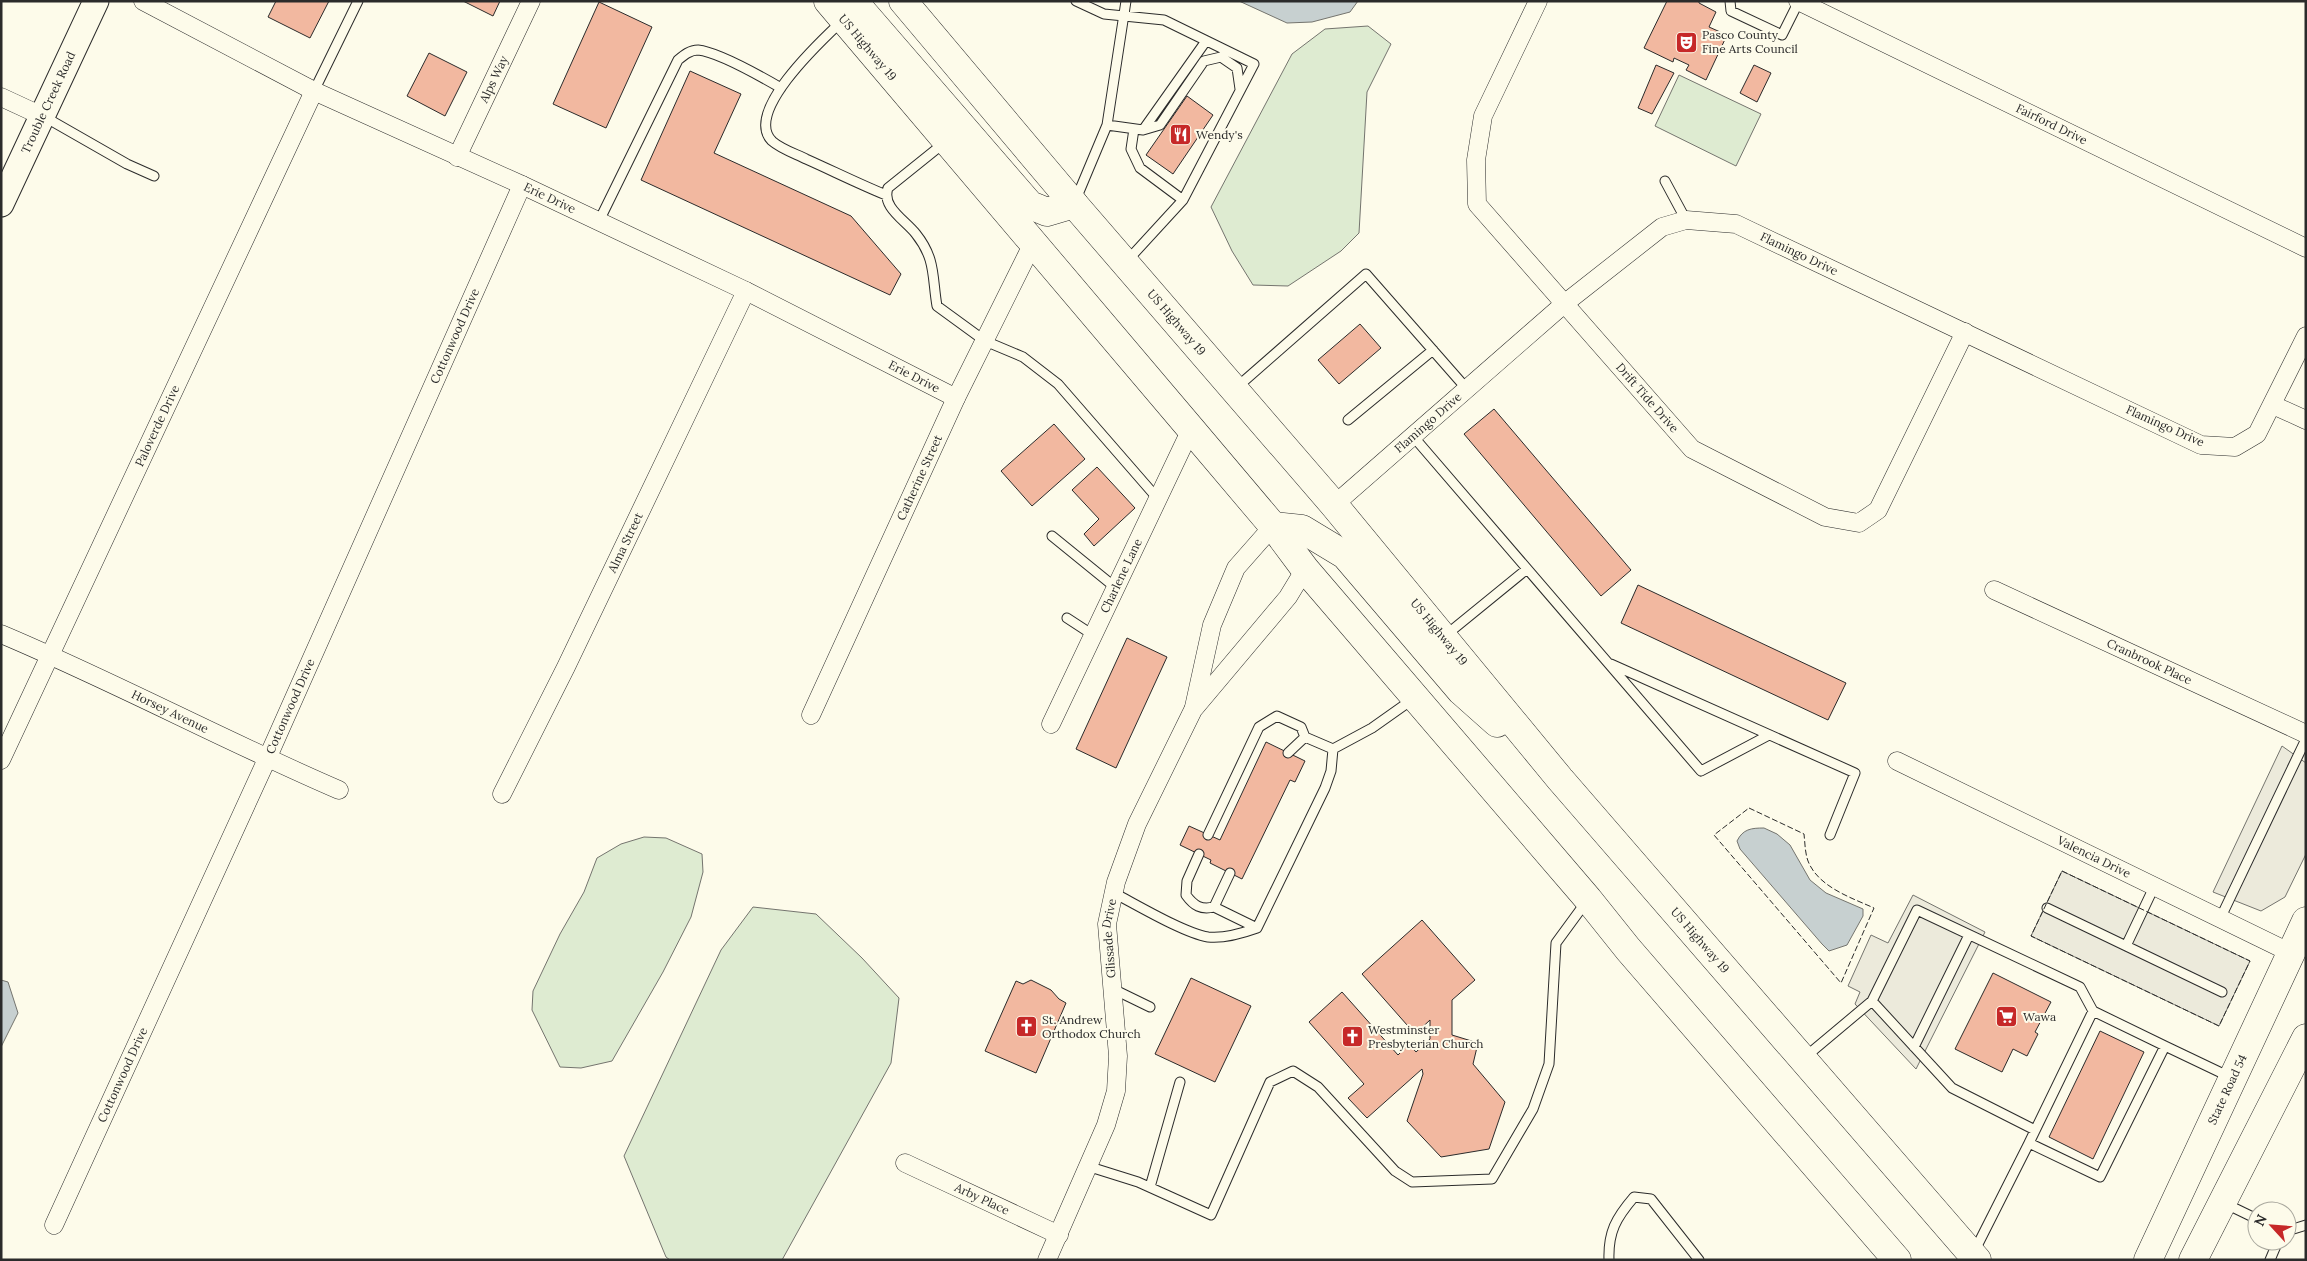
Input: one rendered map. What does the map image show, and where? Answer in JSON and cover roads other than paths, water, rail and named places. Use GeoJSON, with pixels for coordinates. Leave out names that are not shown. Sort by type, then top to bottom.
{"type":"FeatureCollection","features":[{"type":"Feature","properties":{"kind":"main road","name":"US Highway 19"},"geometry":{"type":"LineString","coordinates":[[903,1],[1074,204],[1334,505],[1560,779],[1975,1257]]}},
{"type":"Feature","properties":{"kind":"main road","name":"US Highway 19"},"geometry":{"type":"LineString","coordinates":[[840,7],[947,142],[1191,428],[1273,526],[1305,569],[1588,899],[1628,949],[1897,1260]]}},
{"type":"Feature","properties":{"kind":"main road"},"geometry":{"type":"LineString","coordinates":[[840,7],[862,10],[1030,205],[1047,212],[1074,204]]}},
{"type":"Feature","properties":{"kind":"main road"},"geometry":{"type":"LineString","coordinates":[[1273,526],[1302,529],[1344,555],[1461,691],[1560,779]]}},
{"type":"Feature","properties":{"kind":"main road","name":"State Road 54"},"geometry":{"type":"LineString","coordinates":[[2148,1260],[2306,921]]}},
{"type":"Feature","properties":{"kind":"main road"},"geometry":{"type":"LineString","coordinates":[[2193,1260],[2306,1038]]}},
{"type":"Feature","properties":{"kind":"street","name":"Trouble Creek Road"},"geometry":{"type":"LineString","coordinates":[[1,204],[96,1]]}},
{"type":"Feature","properties":{"kind":"street","name":"Erie Drive"},"geometry":{"type":"LineString","coordinates":[[143,1],[314,91],[522,185],[746,291],[956,398]]}},
{"type":"Feature","properties":{"kind":"street","name":"Alps Way"},"geometry":{"type":"LineString","coordinates":[[457,157],[531,1]]}},
{"type":"Feature","properties":{"kind":"street","name":"Drift Tide Drive"},"geometry":{"type":"LineString","coordinates":[[1538,1],[1483,116],[1476,160],[1477,204],[1692,449],[1825,517],[1859,523],[1878,510],[1965,332]]}},
{"type":"Feature","properties":{"kind":"street","name":"Fairford Drive"},"geometry":{"type":"LineString","coordinates":[[1798,1],[2306,248]]}},
{"type":"Feature","properties":{"kind":"street","name":"Paloverde Drive"},"geometry":{"type":"LineString","coordinates":[[1,760],[314,91]]}},
{"type":"Feature","properties":{"kind":"street"},"geometry":{"type":"LineString","coordinates":[[1,97],[42,116]]}},
{"type":"Feature","properties":{"kind":"street","name":"Cottonwood Drive"},"geometry":{"type":"LineString","coordinates":[[54,1225],[267,759],[522,185]]}},
{"type":"Feature","properties":{"kind":"street","name":"Flamingo Drive"},"geometry":{"type":"LineString","coordinates":[[1334,505],[1564,304],[1662,227],[1686,220],[1736,224],[2201,445],[2235,447],[2257,434],[2273,404]]}},
{"type":"Feature","properties":{"kind":"street","name":"Catherine Street"},"geometry":{"type":"LineString","coordinates":[[811,715],[956,398],[1033,243]]}},
{"type":"Feature","properties":{"kind":"street","name":"Alma Street"},"geometry":{"type":"LineString","coordinates":[[502,794],[566,667],[746,291]]}},
{"type":"Feature","properties":{"kind":"street"},"geometry":{"type":"LineString","coordinates":[[2306,336],[2273,404],[2306,420]]}},
{"type":"Feature","properties":{"kind":"street","name":"Charlene Lane"},"geometry":{"type":"LineString","coordinates":[[1051,724],[1191,428]]}},
{"type":"Feature","properties":{"kind":"street","name":"Glissade Drive"},"geometry":{"type":"LineString","coordinates":[[1047,1260],[1106,1125],[1116,1091],[1118,1056],[1107,924],[1114,893],[1137,824],[1193,710],[1212,625],[1236,568],[1273,526]]}},
{"type":"Feature","properties":{"kind":"street","name":"Glissade Drive"},"geometry":{"type":"LineString","coordinates":[[1193,710],[1288,597],[1305,569]]}},
{"type":"Feature","properties":{"kind":"street","name":"Cranbrook Place"},"geometry":{"type":"LineString","coordinates":[[1994,590],[2306,734]]}},
{"type":"Feature","properties":{"kind":"street","name":"Horsey Avenue"},"geometry":{"type":"LineString","coordinates":[[1,634],[49,654],[267,759],[338,790]]}},
{"type":"Feature","properties":{"kind":"street","name":"Valencia Drive"},"geometry":{"type":"LineString","coordinates":[[1897,761],[2291,953]]}},
{"type":"Feature","properties":{"kind":"street","name":"Arby Place"},"geometry":{"type":"LineString","coordinates":[[905,1163],[1059,1235]]}},
{"type":"Feature","properties":{"kind":"lane"},"geometry":{"type":"LineString","coordinates":[[314,91],[358,1]]}},
{"type":"Feature","properties":{"kind":"lane"},"geometry":{"type":"LineString","coordinates":[[1076,1],[1104,14],[1164,20],[1254,64],[1183,200],[1125,263]]}},
{"type":"Feature","properties":{"kind":"lane"},"geometry":{"type":"LineString","coordinates":[[1074,204],[1106,124],[1126,1]]}},
{"type":"Feature","properties":{"kind":"lane"},"geometry":{"type":"LineString","coordinates":[[1730,1],[1731,11],[1782,35],[1798,1]]}},
{"type":"Feature","properties":{"kind":"lane"},"geometry":{"type":"LineString","coordinates":[[840,7],[772,99],[767,132],[772,141],[790,151],[886,195]]}},
{"type":"Feature","properties":{"kind":"lane"},"geometry":{"type":"LineString","coordinates":[[1183,200],[1140,168],[1131,149],[1138,130],[1206,41]]}},
{"type":"Feature","properties":{"kind":"lane"},"geometry":{"type":"LineString","coordinates":[[598,221],[678,60],[688,52],[698,50],[715,55],[781,88]]}},
{"type":"Feature","properties":{"kind":"lane"},"geometry":{"type":"LineString","coordinates":[[1106,124],[1138,130],[1160,125],[1204,61],[1221,57],[1237,68],[1240,89]]}},
{"type":"Feature","properties":{"kind":"lane"},"geometry":{"type":"LineString","coordinates":[[42,116],[127,164],[154,176]]}},
{"type":"Feature","properties":{"kind":"lane"},"geometry":{"type":"LineString","coordinates":[[947,142],[888,188],[886,195],[887,203],[916,234],[928,251],[932,262],[937,306],[985,341],[1023,357],[1058,384],[1158,499]]}},
{"type":"Feature","properties":{"kind":"lane"},"geometry":{"type":"LineString","coordinates":[[1665,181],[1686,220]]}},
{"type":"Feature","properties":{"kind":"lane"},"geometry":{"type":"LineString","coordinates":[[1234,390],[1366,274],[1466,388]]}},
{"type":"Feature","properties":{"kind":"lane"},"geometry":{"type":"LineString","coordinates":[[1348,420],[1432,350]]}},
{"type":"Feature","properties":{"kind":"lane"},"geometry":{"type":"LineString","coordinates":[[1412,435],[1701,771],[1769,735]]}},
{"type":"Feature","properties":{"kind":"lane"},"geometry":{"type":"LineString","coordinates":[[1052,536],[1116,588]]}},
{"type":"Feature","properties":{"kind":"lane"},"geometry":{"type":"LineString","coordinates":[[1444,637],[1527,568]]}},
{"type":"Feature","properties":{"kind":"lane"},"geometry":{"type":"LineString","coordinates":[[1067,618],[1093,636]]}},
{"type":"Feature","properties":{"kind":"lane"},"geometry":{"type":"LineString","coordinates":[[1608,662],[1856,773],[1830,835]]}},
{"type":"Feature","properties":{"kind":"lane"},"geometry":{"type":"LineString","coordinates":[[1333,749],[1372,728],[1416,698]]}},
{"type":"Feature","properties":{"kind":"lane"},"geometry":{"type":"LineString","coordinates":[[1208,835],[1259,727],[1277,716],[1301,727],[1306,737],[1333,749]]}},
{"type":"Feature","properties":{"kind":"lane"},"geometry":{"type":"LineString","coordinates":[[1288,753],[1306,737]]}},
{"type":"Feature","properties":{"kind":"lane"},"geometry":{"type":"LineString","coordinates":[[2220,919],[2306,739]]}},
{"type":"Feature","properties":{"kind":"lane"},"geometry":{"type":"LineString","coordinates":[[1114,893],[1182,927],[1209,937],[1237,934],[1257,928],[1325,788],[1331,771],[1333,749]]}},
{"type":"Feature","properties":{"kind":"lane"},"geometry":{"type":"LineString","coordinates":[[1199,854],[1187,880],[1186,895],[1192,904],[1204,909],[1214,907],[1257,928]]}},
{"type":"Feature","properties":{"kind":"lane"},"geometry":{"type":"LineString","coordinates":[[1214,907],[1230,874]]}},
{"type":"Feature","properties":{"kind":"lane"},"geometry":{"type":"LineString","coordinates":[[2126,946],[2154,887]]}},
{"type":"Feature","properties":{"kind":"lane"},"geometry":{"type":"LineString","coordinates":[[1087,1166],[1150,1188],[1211,1215],[1270,1082],[1293,1071],[1318,1086],[1395,1171],[1412,1182],[1492,1179],[1533,1109],[1549,1064],[1556,943],[1588,899]]}},
{"type":"Feature","properties":{"kind":"lane"},"geometry":{"type":"LineString","coordinates":[[2047,908],[2222,992]]}},
{"type":"Feature","properties":{"kind":"lane"},"geometry":{"type":"LineString","coordinates":[[1804,1058],[1872,1001],[1917,910],[2080,987],[2093,1011],[2232,1078]]}},
{"type":"Feature","properties":{"kind":"lane"},"geometry":{"type":"LineString","coordinates":[[1914,1047],[1969,935]]}},
{"type":"Feature","properties":{"kind":"lane"},"geometry":{"type":"LineString","coordinates":[[1112,989],[1150,1007]]}},
{"type":"Feature","properties":{"kind":"lane"},"geometry":{"type":"LineString","coordinates":[[1872,1001],[1952,1088],[2035,1130]]}},
{"type":"Feature","properties":{"kind":"lane"},"geometry":{"type":"LineString","coordinates":[[1975,1257],[2093,1011]]}},
{"type":"Feature","properties":{"kind":"lane"},"geometry":{"type":"LineString","coordinates":[[2029,1143],[2100,1178],[2164,1046]]}},
{"type":"Feature","properties":{"kind":"lane"},"geometry":{"type":"LineString","coordinates":[[1150,1188],[1180,1082]]}},
{"type":"Feature","properties":{"kind":"lane"},"geometry":{"type":"LineString","coordinates":[[1609,1260],[1608,1241],[1619,1214],[1634,1197],[1651,1199],[1699,1260]]}},
{"type":"Feature","properties":{"kind":"lane"},"geometry":{"type":"LineString","coordinates":[[2223,1203],[2247,1215]]}},
{"type":"Feature","properties":{"kind":"place","name":"Pasco County Fine Arts Council"},"geometry":{"type":"Point","coordinates":[1686,42]}},
{"type":"Feature","properties":{"kind":"place","name":"Wendy's"},"geometry":{"type":"Point","coordinates":[1180,135]}},
{"type":"Feature","properties":{"kind":"place","name":"Wawa"},"geometry":{"type":"Point","coordinates":[2007,1017]}},
{"type":"Feature","properties":{"kind":"place","name":"St. Andrew Orthodox Church"},"geometry":{"type":"Point","coordinates":[1026,1027]}},
{"type":"Feature","properties":{"kind":"place","name":"Westminster Presbyterian Church"},"geometry":{"type":"Point","coordinates":[1352,1037]}}]}
